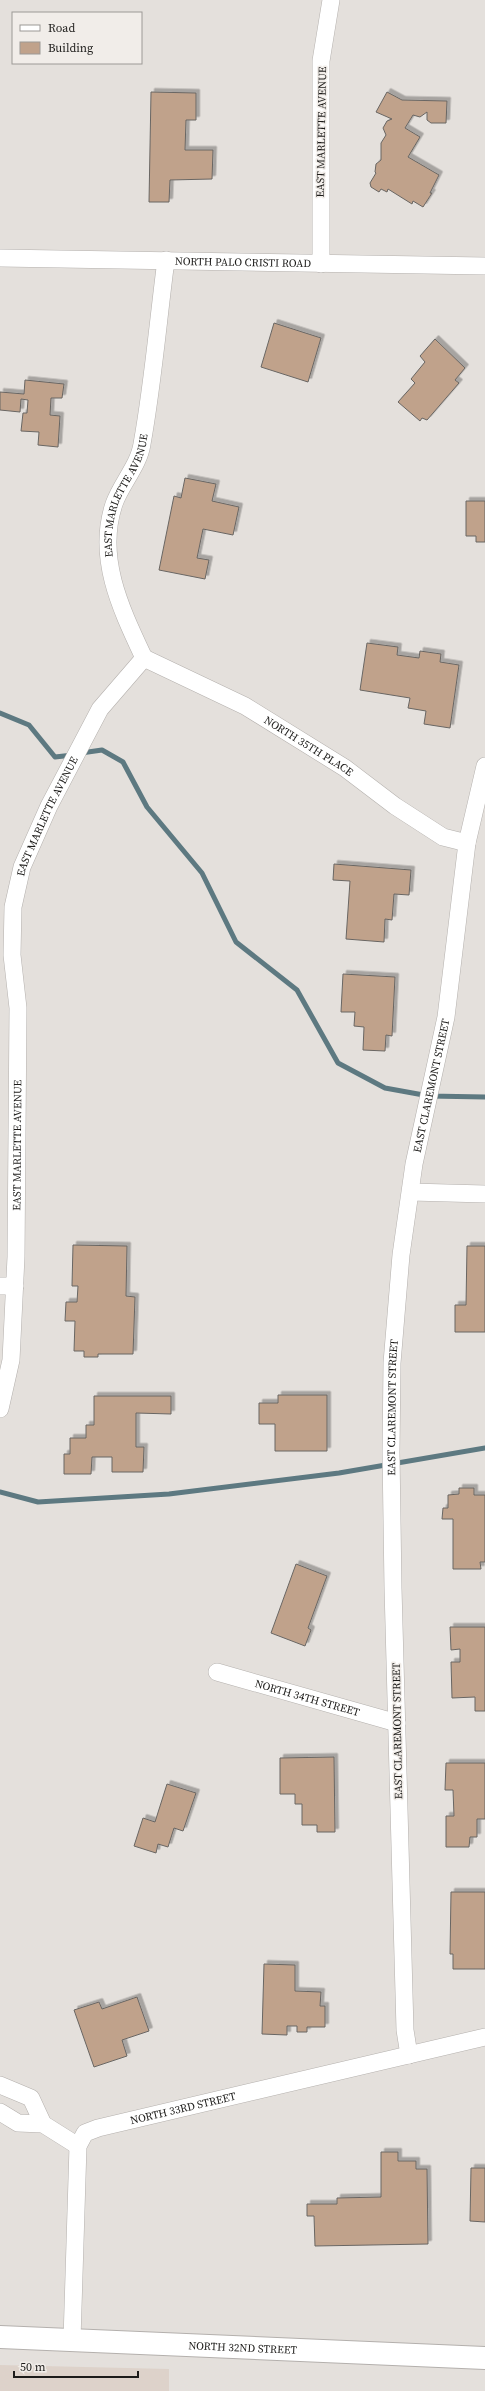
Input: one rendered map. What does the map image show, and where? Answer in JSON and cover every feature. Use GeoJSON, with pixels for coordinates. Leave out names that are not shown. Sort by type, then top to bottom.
{"type":"FeatureCollection","features":[{"type":"Feature","properties":{"kind":"main road","name":"NORTH 32ND STREET"},"geometry":{"type":"LineString","coordinates":[[0,2337],[485,2358]]}},
{"type":"Feature","properties":{"kind":"street","name":"EAST MARLETTE AVENUE"},"geometry":{"type":"LineString","coordinates":[[320,264],[321,61],[331,0]]}},
{"type":"Feature","properties":{"kind":"street","name":"NORTH PALO CRISTI ROAD"},"geometry":{"type":"LineString","coordinates":[[0,258],[485,266]]}},
{"type":"Feature","properties":{"kind":"street","name":"EAST MARLETTE AVENUE"},"geometry":{"type":"LineString","coordinates":[[0,1409],[11,1360],[8,1286],[18,1008],[12,955],[6,928],[13,907],[22,867],[34,836],[100,709],[144,658],[118,602],[110,572],[108,533],[114,504],[142,446],[166,260]]}},
{"type":"Feature","properties":{"kind":"street","name":"NORTH 35TH PLACE"},"geometry":{"type":"LineString","coordinates":[[144,658],[245,706],[345,768],[395,806],[443,837],[467,843]]}},
{"type":"Feature","properties":{"kind":"street","name":"EAST CLAREMONT STREET"},"geometry":{"type":"LineString","coordinates":[[409,2055],[405,2030],[397,1723],[391,1452],[392,1363],[401,1255],[414,1164],[446,1017],[467,843],[485,766]]}},
{"type":"Feature","properties":{"kind":"street"},"geometry":{"type":"LineString","coordinates":[[411,1192],[485,1194]]}},
{"type":"Feature","properties":{"kind":"street","name":"NORTH 34TH STREET"},"geometry":{"type":"LineString","coordinates":[[218,1672],[397,1723]]}},
{"type":"Feature","properties":{"kind":"street","name":"NORTH 33RD STREET"},"geometry":{"type":"LineString","coordinates":[[78,2146],[85,2133],[98,2128],[485,2037]]}},
{"type":"Feature","properties":{"kind":"street"},"geometry":{"type":"LineString","coordinates":[[0,2085],[31,2098],[43,2124]]}},
{"type":"Feature","properties":{"kind":"street"},"geometry":{"type":"LineString","coordinates":[[0,2112],[18,2123],[43,2124],[78,2146],[72,2340]]}},
{"type":"Feature","properties":{"kind":"shaded area"},"geometry":{"type":"Polygon","coordinates":[[[0,2365],[169,2369],[169,2391],[0,2391],[0,2365]]]}},
{"type":"Feature","properties":{"kind":"building"},"geometry":{"type":"Polygon","coordinates":[[[151,92],[196,93],[196,120],[186,120],[185,150],[213,150],[212,179],[170,180],[169,202],[149,202],[151,92]]]}},
{"type":"Feature","properties":{"kind":"building"},"geometry":{"type":"Polygon","coordinates":[[[387,92],[402,100],[447,101],[446,123],[431,123],[427,120],[427,112],[420,117],[413,115],[405,128],[420,137],[408,157],[439,175],[430,193],[432,193],[423,207],[413,201],[412,204],[388,189],[387,192],[381,189],[379,192],[371,187],[370,183],[376,173],[376,164],[381,160],[381,143],[386,135],[383,128],[387,121],[392,119],[376,112],[387,92]]]}},
{"type":"Feature","properties":{"kind":"building"},"geometry":{"type":"Polygon","coordinates":[[[274,323],[321,338],[308,382],[261,367],[274,323]]]}},
{"type":"Feature","properties":{"kind":"building"},"geometry":{"type":"Polygon","coordinates":[[[435,339],[465,368],[455,380],[459,383],[427,420],[422,418],[420,421],[398,402],[415,383],[411,379],[425,362],[420,356],[435,339]]]}},
{"type":"Feature","properties":{"kind":"building"},"geometry":{"type":"Polygon","coordinates":[[[25,380],[64,384],[62,398],[51,398],[50,415],[60,416],[58,447],[38,445],[39,432],[21,431],[23,413],[27,413],[28,400],[21,399],[20,412],[0,410],[0,392],[24,394],[25,380]]]}},
{"type":"Feature","properties":{"kind":"building"},"geometry":{"type":"Polygon","coordinates":[[[185,478],[216,484],[212,501],[239,507],[233,535],[203,529],[197,558],[209,560],[205,579],[159,570],[174,496],[181,498],[185,478]]]}},
{"type":"Feature","properties":{"kind":"building"},"geometry":{"type":"Polygon","coordinates":[[[466,501],[485,501],[485,542],[476,542],[476,536],[466,536],[466,501]]]}},
{"type":"Feature","properties":{"kind":"building"},"geometry":{"type":"Polygon","coordinates":[[[367,643],[398,647],[397,655],[419,658],[420,651],[441,654],[440,662],[459,665],[450,728],[424,724],[426,711],[408,708],[410,698],[360,690],[367,643]]]}},
{"type":"Feature","properties":{"kind":"building"},"geometry":{"type":"Polygon","coordinates":[[[334,864],[411,870],[409,895],[394,894],[392,920],[385,919],[384,942],[346,939],[350,881],[333,880],[334,864]]]}},
{"type":"Feature","properties":{"kind":"building"},"geometry":{"type":"Polygon","coordinates":[[[343,974],[395,977],[392,1036],[386,1035],[385,1051],[363,1050],[364,1027],[354,1026],[355,1012],[341,1012],[343,974]]]}},
{"type":"Feature","properties":{"kind":"building"},"geometry":{"type":"Polygon","coordinates":[[[73,1245],[127,1246],[126,1296],[135,1297],[133,1354],[98,1354],[98,1357],[84,1357],[84,1351],[74,1351],[75,1321],[65,1321],[66,1302],[77,1302],[78,1286],[72,1286],[73,1245]]]}},
{"type":"Feature","properties":{"kind":"building"},"geometry":{"type":"Polygon","coordinates":[[[467,1246],[485,1246],[485,1332],[455,1332],[455,1305],[466,1305],[467,1246]]]}},
{"type":"Feature","properties":{"kind":"building"},"geometry":{"type":"Polygon","coordinates":[[[278,1395],[327,1395],[327,1451],[275,1451],[275,1424],[259,1424],[259,1403],[278,1403],[278,1395]]]}},
{"type":"Feature","properties":{"kind":"building"},"geometry":{"type":"Polygon","coordinates":[[[94,1396],[171,1396],[171,1414],[136,1413],[136,1447],[144,1447],[143,1472],[112,1472],[112,1457],[92,1457],[91,1474],[64,1474],[64,1454],[70,1454],[70,1438],[86,1438],[86,1425],[94,1425],[94,1396]]]}},
{"type":"Feature","properties":{"kind":"building"},"geometry":{"type":"Polygon","coordinates":[[[459,1488],[474,1488],[474,1495],[485,1495],[485,1562],[480,1562],[481,1569],[453,1569],[453,1519],[442,1519],[443,1508],[448,1508],[448,1495],[459,1494],[459,1488]]]}},
{"type":"Feature","properties":{"kind":"building"},"geometry":{"type":"Polygon","coordinates":[[[296,1564],[327,1576],[308,1628],[311,1630],[305,1646],[271,1633],[296,1564]]]}},
{"type":"Feature","properties":{"kind":"building"},"geometry":{"type":"Polygon","coordinates":[[[450,1627],[485,1627],[485,1711],[475,1711],[475,1697],[452,1698],[451,1662],[460,1662],[460,1649],[451,1650],[450,1627]]]}},
{"type":"Feature","properties":{"kind":"building"},"geometry":{"type":"Polygon","coordinates":[[[334,1757],[335,1832],[317,1832],[317,1825],[302,1825],[302,1804],[295,1804],[295,1794],[280,1794],[280,1758],[334,1757]]]}},
{"type":"Feature","properties":{"kind":"building"},"geometry":{"type":"Polygon","coordinates":[[[446,1763],[485,1763],[485,1819],[477,1819],[477,1837],[470,1837],[469,1847],[446,1847],[446,1816],[454,1816],[453,1790],[445,1790],[446,1763]]]}},
{"type":"Feature","properties":{"kind":"building"},"geometry":{"type":"Polygon","coordinates":[[[167,1784],[196,1793],[183,1831],[174,1828],[168,1847],[158,1844],[156,1853],[134,1846],[143,1818],[155,1822],[167,1784]]]}},
{"type":"Feature","properties":{"kind":"building"},"geometry":{"type":"Polygon","coordinates":[[[451,1892],[485,1892],[485,1969],[453,1969],[453,1954],[450,1954],[451,1892]]]}},
{"type":"Feature","properties":{"kind":"building"},"geometry":{"type":"Polygon","coordinates":[[[264,1964],[295,1965],[295,1991],[321,1992],[320,2006],[325,2006],[325,2027],[307,2027],[307,2032],[297,2032],[297,2026],[287,2026],[287,2035],[262,2034],[264,1964]]]}},
{"type":"Feature","properties":{"kind":"building"},"geometry":{"type":"Polygon","coordinates":[[[137,1997],[149,2031],[122,2040],[127,2056],[94,2067],[74,2010],[99,2002],[102,2009],[137,1997]]]}},
{"type":"Feature","properties":{"kind":"building"},"geometry":{"type":"Polygon","coordinates":[[[381,2152],[398,2152],[398,2161],[416,2161],[416,2169],[427,2169],[428,2244],[315,2246],[314,2216],[307,2216],[307,2204],[337,2204],[337,2198],[381,2197],[381,2152]]]}},
{"type":"Feature","properties":{"kind":"building"},"geometry":{"type":"Polygon","coordinates":[[[471,2168],[485,2168],[485,2222],[470,2221],[471,2168]]]}},
{"type":"Feature","properties":{"kind":"waterway"},"geometry":{"type":"LineString","coordinates":[[0,713],[29,725],[55,757],[73,755]]}},
{"type":"Feature","properties":{"kind":"waterway"},"geometry":{"type":"LineString","coordinates":[[81,753],[102,750],[123,762],[147,807],[202,873],[236,942],[297,990],[338,1063],[385,1088],[429,1096],[485,1097]]}},
{"type":"Feature","properties":{"kind":"waterway"},"geometry":{"type":"LineString","coordinates":[[0,1492],[38,1502],[169,1494],[339,1473],[485,1448]]}}]}
